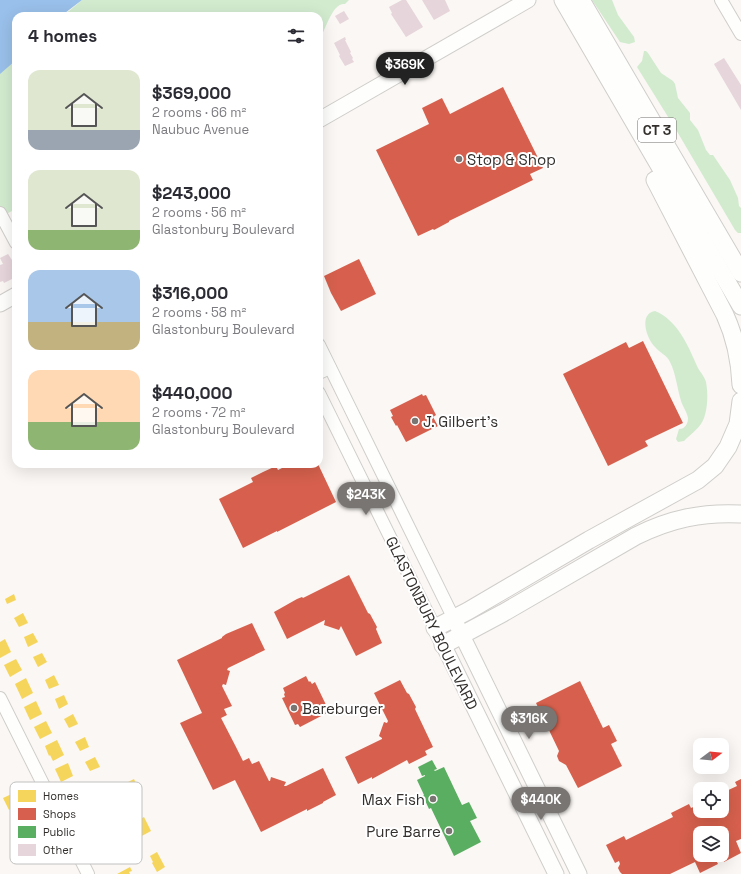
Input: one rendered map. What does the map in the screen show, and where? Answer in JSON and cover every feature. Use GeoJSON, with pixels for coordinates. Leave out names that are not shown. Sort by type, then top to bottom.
{"type":"FeatureCollection","features":[{"type":"Feature","properties":{"kind":"highway","name":"CT 3"},"geometry":{"type":"LineString","coordinates":[[570,2],[628,111],[741,306]]}},
{"type":"Feature","properties":{"kind":"highway","name":"CT 3"},"geometry":{"type":"LineString","coordinates":[[570,2],[738,266]]}},
{"type":"Feature","properties":{"kind":"highway"},"geometry":{"type":"LineString","coordinates":[[628,111],[632,130],[638,146],[728,321],[737,352],[741,384]]}},
{"type":"Feature","properties":{"kind":"highway"},"geometry":{"type":"LineString","coordinates":[[435,628],[454,619],[589,540],[690,486],[704,476],[722,457],[731,441],[738,420],[741,401]]}},
{"type":"Feature","properties":{"kind":"highway"},"geometry":{"type":"LineString","coordinates":[[443,645],[515,607],[636,536],[658,526],[674,520],[700,515],[720,513],[741,514]]}},
{"type":"Feature","properties":{"kind":"main road"},"geometry":{"type":"LineString","coordinates":[[323,118],[528,0]]}},
{"type":"Feature","properties":{"kind":"main road"},"geometry":{"type":"LineString","coordinates":[[0,304],[12,297]]}},
{"type":"Feature","properties":{"kind":"main road","name":"GLASTONBURY BOULEVARD"},"geometry":{"type":"LineString","coordinates":[[454,619],[579,874]]}},
{"type":"Feature","properties":{"kind":"main road","name":"GLASTONBURY BOULEVARD"},"geometry":{"type":"LineString","coordinates":[[435,628],[556,874]]}},
{"type":"Feature","properties":{"kind":"main road"},"geometry":{"type":"LineString","coordinates":[[538,838],[557,828]]}},
{"type":"Feature","properties":{"kind":"street"},"geometry":{"type":"LineString","coordinates":[[721,0],[741,34]]}},
{"type":"Feature","properties":{"kind":"street"},"geometry":{"type":"LineString","coordinates":[[0,213],[12,236]]}},
{"type":"Feature","properties":{"kind":"street","name":"GLASTONBURY BOULEVARD"},"geometry":{"type":"LineString","coordinates":[[324,370],[338,385],[454,619]]}},
{"type":"Feature","properties":{"kind":"street"},"geometry":{"type":"LineString","coordinates":[[323,392],[338,385]]}},
{"type":"Feature","properties":{"kind":"street","name":"GLASTONBURY BOULEVARD"},"geometry":{"type":"LineString","coordinates":[[323,402],[435,628]]}},
{"type":"Feature","properties":{"kind":"street"},"geometry":{"type":"LineString","coordinates":[[0,698],[42,782]]}},
{"type":"Feature","properties":{"kind":"street"},"geometry":{"type":"LineString","coordinates":[[83,864],[88,874]]}},
{"type":"Feature","properties":{"kind":"green space"},"geometry":{"type":"Polygon","coordinates":[[[82,0],[349,0],[345,4],[336,8],[329,18],[323,32],[323,12],[67,12],[82,0]]]}},
{"type":"Feature","properties":{"kind":"green space"},"geometry":{"type":"Polygon","coordinates":[[[592,0],[612,0],[618,15],[634,37],[635,42],[629,44],[620,42],[592,0]]]}},
{"type":"Feature","properties":{"kind":"green space"},"geometry":{"type":"Polygon","coordinates":[[[12,35],[12,211],[4,215],[0,208],[0,43],[12,35]]]}},
{"type":"Feature","properties":{"kind":"green space"},"geometry":{"type":"Polygon","coordinates":[[[644,51],[648,53],[661,73],[675,84],[678,98],[690,113],[690,120],[698,130],[706,150],[710,155],[713,155],[730,180],[741,208],[741,233],[738,233],[735,230],[637,67],[642,61],[644,51]]]}},
{"type":"Feature","properties":{"kind":"green space"},"geometry":{"type":"Polygon","coordinates":[[[655,311],[670,320],[676,327],[690,350],[706,382],[707,400],[703,421],[684,441],[678,442],[676,439],[679,429],[686,426],[688,418],[681,401],[674,371],[669,360],[652,343],[647,333],[645,322],[650,313],[655,311]]]}},
{"type":"Feature","properties":{"kind":"water"},"geometry":{"type":"Polygon","coordinates":[[[0,0],[82,0],[66,12],[12,12],[12,64],[0,74],[0,0]]]}},
{"type":"Feature","properties":{"kind":"building: Homes"},"geometry":{"type":"Polygon","coordinates":[[[14,594],[16,600],[7,604],[5,599],[14,594]]]}},
{"type":"Feature","properties":{"kind":"building: Homes"},"geometry":{"type":"Polygon","coordinates":[[[23,613],[28,623],[19,627],[14,618],[23,613]]]}},
{"type":"Feature","properties":{"kind":"building: Homes"},"geometry":{"type":"Polygon","coordinates":[[[33,633],[38,642],[28,647],[24,637],[33,633]]]}},
{"type":"Feature","properties":{"kind":"building: Homes"},"geometry":{"type":"Polygon","coordinates":[[[5,639],[11,652],[0,658],[0,642],[5,639]]]}},
{"type":"Feature","properties":{"kind":"building: Homes"},"geometry":{"type":"Polygon","coordinates":[[[42,653],[47,662],[38,667],[33,657],[42,653]]]}},
{"type":"Feature","properties":{"kind":"building: Homes"},"geometry":{"type":"Polygon","coordinates":[[[16,659],[22,670],[10,677],[4,665],[16,659]]]}},
{"type":"Feature","properties":{"kind":"building: Homes"},"geometry":{"type":"Polygon","coordinates":[[[54,675],[59,685],[49,689],[45,680],[54,675]]]}},
{"type":"Feature","properties":{"kind":"building: Homes"},"geometry":{"type":"Polygon","coordinates":[[[26,678],[33,693],[22,699],[15,684],[26,678]]]}},
{"type":"Feature","properties":{"kind":"building: Homes"},"geometry":{"type":"Polygon","coordinates":[[[64,695],[68,704],[59,709],[55,699],[64,695]]]}},
{"type":"Feature","properties":{"kind":"building: Homes"},"geometry":{"type":"Polygon","coordinates":[[[36,701],[42,714],[30,720],[24,707],[36,701]]]}},
{"type":"Feature","properties":{"kind":"building: Homes"},"geometry":{"type":"Polygon","coordinates":[[[73,714],[78,724],[69,728],[64,719],[73,714]]]}},
{"type":"Feature","properties":{"kind":"building: Homes"},"geometry":{"type":"Polygon","coordinates":[[[46,721],[52,733],[40,739],[34,727],[46,721]]]}},
{"type":"Feature","properties":{"kind":"building: Homes"},"geometry":{"type":"Polygon","coordinates":[[[85,737],[89,747],[80,751],[75,742],[85,737]]]}},
{"type":"Feature","properties":{"kind":"building: Homes"},"geometry":{"type":"Polygon","coordinates":[[[57,740],[64,755],[53,761],[45,746],[57,740]]]}},
{"type":"Feature","properties":{"kind":"building: Homes"},"geometry":{"type":"Polygon","coordinates":[[[95,757],[100,767],[90,771],[85,762],[95,757]]]}},
{"type":"Feature","properties":{"kind":"building: Homes"},"geometry":{"type":"Polygon","coordinates":[[[68,763],[73,776],[61,782],[55,769],[68,763]]]}},
{"type":"Feature","properties":{"kind":"building: Homes"},"geometry":{"type":"Polygon","coordinates":[[[134,779],[135,782],[128,782],[134,779]]]}},
{"type":"Feature","properties":{"kind":"building: Homes"},"geometry":{"type":"Polygon","coordinates":[[[10,795],[10,810],[9,810],[3,798],[10,795]]]}},
{"type":"Feature","properties":{"kind":"building: Homes"},"geometry":{"type":"Polygon","coordinates":[[[144,817],[151,831],[142,836],[142,818],[144,817]]]}},
{"type":"Feature","properties":{"kind":"building: Homes"},"geometry":{"type":"Polygon","coordinates":[[[157,852],[165,867],[157,872],[150,856],[157,852]]]}},
{"type":"Feature","properties":{"kind":"building: Homes"},"geometry":{"type":"Polygon","coordinates":[[[130,867],[132,871],[129,872],[130,874],[117,874],[130,867]]]}},
{"type":"Feature","properties":{"kind":"building: Shops","name":"Stop & Shop"},"geometry":{"type":"Polygon","coordinates":[[[503,87],[543,168],[530,174],[533,180],[449,221],[434,230],[433,229],[418,236],[376,150],[429,124],[422,108],[442,98],[450,114],[503,87]]]}},
{"type":"Feature","properties":{"kind":"building: Shops"},"geometry":{"type":"Polygon","coordinates":[[[359,259],[376,294],[341,311],[324,276],[359,259]]]}},
{"type":"Feature","properties":{"kind":"building: Shops"},"geometry":{"type":"Polygon","coordinates":[[[643,341],[683,423],[645,441],[648,446],[608,466],[563,374],[626,342],[629,348],[643,341]]]}},
{"type":"Feature","properties":{"kind":"building: Shops","name":"J. Gilbert's"},"geometry":{"type":"Polygon","coordinates":[[[422,394],[423,396],[426,395],[436,415],[433,417],[438,426],[406,442],[391,417],[393,416],[390,410],[422,394]]]}},
{"type":"Feature","properties":{"kind":"building: Shops"},"geometry":{"type":"Polygon","coordinates":[[[272,468],[277,468],[278,470],[282,468],[320,468],[336,502],[243,548],[219,499],[253,482],[251,478],[263,472],[272,468]]]}},
{"type":"Feature","properties":{"kind":"building: Shops"},"geometry":{"type":"Polygon","coordinates":[[[349,575],[368,613],[377,627],[376,629],[382,643],[356,656],[341,626],[339,630],[324,625],[325,620],[287,639],[274,612],[297,599],[303,598],[349,575]]]}},
{"type":"Feature","properties":{"kind":"building: Shops"},"geometry":{"type":"Polygon","coordinates":[[[252,623],[265,650],[228,668],[227,670],[230,671],[226,685],[223,684],[222,686],[232,706],[224,709],[227,715],[221,718],[243,761],[249,758],[252,764],[259,761],[269,781],[271,777],[286,782],[284,786],[286,786],[323,768],[336,795],[307,811],[307,809],[261,832],[235,780],[213,790],[180,723],[202,713],[177,660],[222,638],[226,634],[252,623]]]}},
{"type":"Feature","properties":{"kind":"building: Shops"},"geometry":{"type":"Polygon","coordinates":[[[306,676],[312,684],[315,682],[328,709],[325,710],[327,713],[300,727],[298,724],[295,725],[282,698],[285,697],[283,688],[306,676]]]}},
{"type":"Feature","properties":{"kind":"building: Shops"},"geometry":{"type":"Polygon","coordinates":[[[400,680],[416,707],[415,709],[433,747],[425,751],[427,755],[409,764],[407,760],[372,779],[372,777],[358,784],[345,757],[382,739],[379,736],[384,722],[387,723],[388,721],[374,693],[400,680]]]}},
{"type":"Feature","properties":{"kind":"building: Shops"},"geometry":{"type":"Polygon","coordinates":[[[580,681],[603,728],[609,725],[617,741],[611,744],[622,766],[578,788],[566,765],[559,761],[557,756],[559,751],[536,703],[580,681]]]}},
{"type":"Feature","properties":{"kind":"building: Shops"},"geometry":{"type":"Polygon","coordinates":[[[741,779],[741,839],[736,841],[741,853],[729,859],[729,826],[693,826],[693,862],[695,862],[670,874],[622,874],[620,872],[618,868],[620,864],[619,861],[615,863],[606,845],[624,836],[626,840],[673,817],[671,813],[689,804],[691,808],[693,807],[693,818],[729,818],[729,790],[737,786],[735,782],[741,779]]]}},
{"type":"Feature","properties":{"kind":"building: Shops"},"geometry":{"type":"Polygon","coordinates":[[[695,862],[717,862],[718,864],[700,873],[695,862]]]}},
{"type":"Feature","properties":{"kind":"building: Public"},"geometry":{"type":"Polygon","coordinates":[[[432,760],[437,769],[434,770],[435,771],[444,767],[462,805],[469,802],[477,818],[470,821],[481,842],[454,856],[431,808],[429,809],[417,780],[425,776],[422,776],[418,767],[432,760]]]}},
{"type":"Feature","properties":{"kind":"building: Other"},"geometry":{"type":"Polygon","coordinates":[[[402,0],[406,0],[423,27],[406,37],[391,14],[392,13],[389,7],[402,0]]]}},
{"type":"Feature","properties":{"kind":"building: Other"},"geometry":{"type":"Polygon","coordinates":[[[422,0],[445,0],[450,11],[434,20],[422,0]]]}},
{"type":"Feature","properties":{"kind":"building: Other"},"geometry":{"type":"Polygon","coordinates":[[[344,11],[349,19],[340,24],[335,16],[344,11]]]}},
{"type":"Feature","properties":{"kind":"building: Other"},"geometry":{"type":"Polygon","coordinates":[[[345,37],[354,62],[345,66],[334,43],[345,37]]]}},
{"type":"Feature","properties":{"kind":"building: Other"},"geometry":{"type":"Polygon","coordinates":[[[724,58],[741,85],[741,110],[714,64],[724,58]]]}},
{"type":"Feature","properties":{"kind":"building: Other"},"geometry":{"type":"Polygon","coordinates":[[[8,254],[12,260],[12,279],[4,283],[3,281],[0,282],[0,265],[3,264],[0,258],[8,254]]]}},
{"type":"Feature","properties":{"kind":"place","name":"Stop & Shop"},"geometry":{"type":"Point","coordinates":[459,159]}},
{"type":"Feature","properties":{"kind":"place","name":"J. Gilbert's"},"geometry":{"type":"Point","coordinates":[415,421]}},
{"type":"Feature","properties":{"kind":"place","name":"Bareburger"},"geometry":{"type":"Point","coordinates":[294,708]}},
{"type":"Feature","properties":{"kind":"place","name":"Max Fish"},"geometry":{"type":"Point","coordinates":[433,799]}},
{"type":"Feature","properties":{"kind":"place","name":"Pure Barre"},"geometry":{"type":"Point","coordinates":[449,831]}}]}
